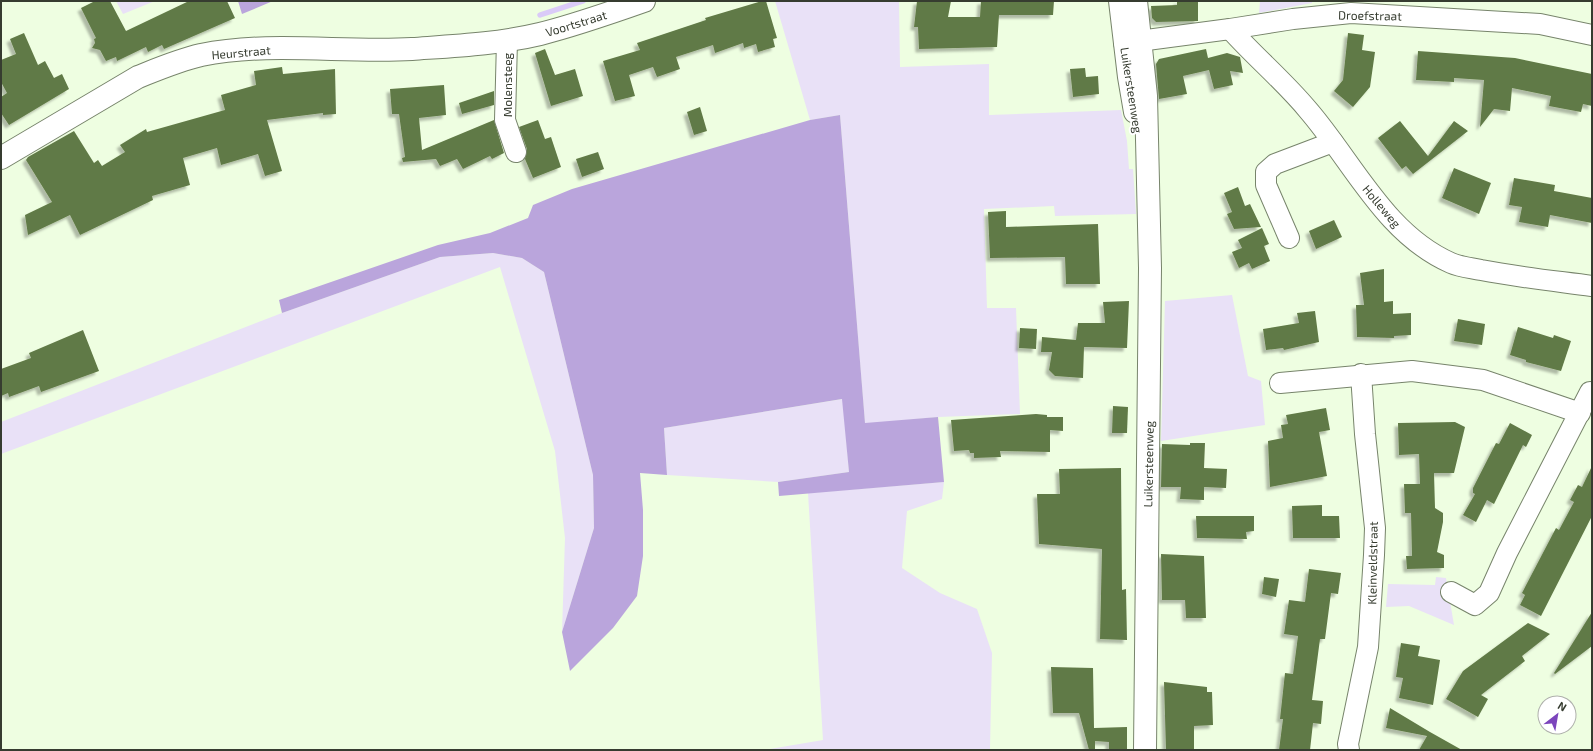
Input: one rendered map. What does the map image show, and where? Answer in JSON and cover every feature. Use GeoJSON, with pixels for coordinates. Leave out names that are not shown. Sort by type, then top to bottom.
{"type":"FeatureCollection","features":[{"type":"Feature","properties":{"kind":"main road","name":"Voortstraat"},"geometry":{"type":"LineString","coordinates":[[507,40],[540,34],[580,23],[644,1]]}},
{"type":"Feature","properties":{"kind":"main road","name":"Luikersteenweg"},"geometry":{"type":"LineString","coordinates":[[1120,1],[1146,96],[1150,275],[1145,750]]}},
{"type":"Feature","properties":{"kind":"main road","name":"Luikersteenweg"},"geometry":{"type":"LineString","coordinates":[[1132,42],[1136,1]]}},
{"type":"Feature","properties":{"kind":"main road","name":"Heurstraat"},"geometry":{"type":"LineString","coordinates":[[1,158],[138,77],[162,67],[200,55],[244,50],[292,48],[411,49],[507,40]]}},
{"type":"Feature","properties":{"kind":"street","name":"Droefstraat"},"geometry":{"type":"LineString","coordinates":[[1132,42],[1293,19],[1351,13],[1540,24],[1592,35]]}},
{"type":"Feature","properties":{"kind":"street","name":"Holleweg"},"geometry":{"type":"LineString","coordinates":[[1230,29],[1251,52],[1286,84],[1333,142],[1372,196],[1403,231],[1429,250],[1452,264],[1493,272],[1592,286]]}},
{"type":"Feature","properties":{"kind":"street","name":"Molensteeg"},"geometry":{"type":"LineString","coordinates":[[507,40],[505,120],[516,152]]}},
{"type":"Feature","properties":{"kind":"street"},"geometry":{"type":"LineString","coordinates":[[1288,238],[1266,184],[1266,172],[1275,164],[1333,142]]}},
{"type":"Feature","properties":{"kind":"street"},"geometry":{"type":"LineString","coordinates":[[1280,382],[1361,374],[1412,371],[1483,380],[1580,413]]}},
{"type":"Feature","properties":{"kind":"street","name":"Kleinveldstraat"},"geometry":{"type":"LineString","coordinates":[[1349,750],[1348,744],[1355,706],[1368,647],[1375,528],[1365,434],[1361,374]]}},
{"type":"Feature","properties":{"kind":"street"},"geometry":{"type":"LineString","coordinates":[[1451,592],[1475,605],[1490,593],[1507,553],[1590,392]]}},
{"type":"Feature","properties":{"kind":"shaded area"},"geometry":{"type":"Polygon","coordinates":[[[116,1],[155,1],[123,14],[116,1]]]}},
{"type":"Feature","properties":{"kind":"shaded area"},"geometry":{"type":"Polygon","coordinates":[[[238,1],[273,1],[242,14],[238,1]]]}},
{"type":"Feature","properties":{"kind":"shaded area"},"geometry":{"type":"Polygon","coordinates":[[[775,1],[899,2],[900,67],[989,64],[989,115],[1121,110],[1127,141],[1129,169],[1133,169],[1136,214],[1055,216],[1054,206],[984,209],[987,308],[1016,308],[1020,414],[938,417],[865,424],[840,115],[810,120],[775,1]]]}},
{"type":"Feature","properties":{"kind":"shaded area"},"geometry":{"type":"Polygon","coordinates":[[[1260,1],[1312,1],[1312,3],[1259,13],[1260,1]]]}},
{"type":"Feature","properties":{"kind":"shaded area"},"geometry":{"type":"Polygon","coordinates":[[[840,115],[865,423],[938,417],[944,482],[779,496],[778,482],[849,472],[842,399],[664,428],[667,475],[640,473],[643,510],[643,556],[637,596],[613,628],[570,671],[562,632],[594,528],[593,475],[544,272],[522,258],[493,253],[440,257],[282,313],[279,300],[438,245],[490,233],[528,218],[533,205],[572,189],[810,120],[840,115]]]}},
{"type":"Feature","properties":{"kind":"shaded area"},"geometry":{"type":"Polygon","coordinates":[[[493,253],[522,258],[544,272],[593,475],[594,528],[562,632],[565,538],[555,451],[500,267],[1,454],[1,422],[282,313],[440,257],[493,253]]]}},
{"type":"Feature","properties":{"kind":"shaded area"},"geometry":{"type":"Polygon","coordinates":[[[1232,295],[1248,376],[1261,381],[1265,425],[1161,441],[1165,301],[1232,295]]]}},
{"type":"Feature","properties":{"kind":"shaded area"},"geometry":{"type":"Polygon","coordinates":[[[843,399],[849,472],[778,482],[667,475],[664,428],[843,399]]]}},
{"type":"Feature","properties":{"kind":"shaded area"},"geometry":{"type":"Polygon","coordinates":[[[944,482],[942,499],[907,511],[902,568],[940,593],[977,609],[992,653],[990,749],[764,750],[823,740],[808,493],[944,482]]]}},
{"type":"Feature","properties":{"kind":"shaded area"},"geometry":{"type":"Polygon","coordinates":[[[1436,577],[1446,578],[1454,625],[1409,606],[1386,607],[1388,584],[1435,585],[1436,577]]]}},
{"type":"Feature","properties":{"kind":"building"},"geometry":{"type":"Polygon","coordinates":[[[95,1],[110,1],[126,31],[189,1],[227,1],[235,18],[164,49],[162,45],[148,52],[146,47],[117,61],[116,57],[106,61],[100,50],[92,48],[95,43],[94,39],[96,38],[81,8],[95,1]]]}},
{"type":"Feature","properties":{"kind":"building"},"geometry":{"type":"Polygon","coordinates":[[[766,1],[777,38],[773,39],[775,47],[758,52],[756,44],[744,48],[743,43],[715,53],[713,45],[676,57],[680,69],[657,77],[653,67],[629,75],[635,96],[615,101],[603,61],[640,50],[637,43],[706,20],[705,18],[766,1]]]}},
{"type":"Feature","properties":{"kind":"building"},"geometry":{"type":"Polygon","coordinates":[[[917,1],[951,1],[948,17],[980,17],[981,1],[1054,1],[1053,15],[999,15],[997,47],[919,49],[918,27],[914,27],[917,1]]]}},
{"type":"Feature","properties":{"kind":"building"},"geometry":{"type":"Polygon","coordinates":[[[1177,1],[1198,1],[1198,21],[1156,22],[1152,18],[1151,6],[1177,5],[1177,1]]]}},
{"type":"Feature","properties":{"kind":"building"},"geometry":{"type":"Polygon","coordinates":[[[24,33],[38,65],[45,61],[54,78],[62,74],[69,89],[9,125],[1,113],[1,97],[7,93],[1,82],[1,60],[16,54],[10,39],[24,33]]]}},
{"type":"Feature","properties":{"kind":"building"},"geometry":{"type":"Polygon","coordinates":[[[1348,33],[1364,35],[1362,50],[1375,52],[1370,87],[1353,107],[1334,91],[1343,80],[1348,33]]]}},
{"type":"Feature","properties":{"kind":"building"},"geometry":{"type":"Polygon","coordinates":[[[545,49],[555,75],[575,69],[583,96],[551,106],[535,53],[545,49]]]}},
{"type":"Feature","properties":{"kind":"building"},"geometry":{"type":"Polygon","coordinates":[[[1206,49],[1208,58],[1227,53],[1240,57],[1243,73],[1230,71],[1233,85],[1214,89],[1209,70],[1183,76],[1187,94],[1159,99],[1156,64],[1159,59],[1206,49]]]}},
{"type":"Feature","properties":{"kind":"building"},"geometry":{"type":"Polygon","coordinates":[[[1418,51],[1515,58],[1592,74],[1592,106],[1583,104],[1581,112],[1549,106],[1551,96],[1512,88],[1510,111],[1494,109],[1480,127],[1484,80],[1454,78],[1454,82],[1416,80],[1418,51]]]}},
{"type":"Feature","properties":{"kind":"building"},"geometry":{"type":"Polygon","coordinates":[[[282,67],[283,74],[335,69],[336,114],[323,115],[323,113],[267,120],[282,171],[265,176],[258,154],[221,165],[217,148],[183,158],[190,185],[152,196],[153,200],[80,235],[70,215],[28,235],[25,215],[52,202],[26,160],[28,157],[74,131],[94,163],[98,160],[102,166],[125,152],[120,145],[146,129],[147,132],[225,110],[221,95],[256,85],[254,71],[282,67]]]}},
{"type":"Feature","properties":{"kind":"building"},"geometry":{"type":"Polygon","coordinates":[[[1085,68],[1086,77],[1098,76],[1099,94],[1073,97],[1070,69],[1085,68]]]}},
{"type":"Feature","properties":{"kind":"building"},"geometry":{"type":"Polygon","coordinates":[[[444,85],[446,115],[419,118],[422,150],[494,120],[504,153],[492,159],[490,156],[463,169],[457,159],[440,166],[436,159],[403,162],[402,158],[405,157],[399,114],[392,114],[390,89],[444,85]]]}},
{"type":"Feature","properties":{"kind":"building"},"geometry":{"type":"Polygon","coordinates":[[[494,91],[494,105],[462,114],[459,103],[494,91]]]}},
{"type":"Feature","properties":{"kind":"building"},"geometry":{"type":"Polygon","coordinates":[[[700,107],[707,131],[694,135],[687,112],[700,107]]]}},
{"type":"Feature","properties":{"kind":"building"},"geometry":{"type":"Polygon","coordinates":[[[538,120],[545,139],[551,137],[561,167],[533,178],[525,159],[527,149],[519,127],[538,120]]]}},
{"type":"Feature","properties":{"kind":"building"},"geometry":{"type":"Polygon","coordinates":[[[1400,121],[1428,156],[1454,121],[1468,131],[1413,174],[1406,166],[1402,169],[1378,138],[1400,121]]]}},
{"type":"Feature","properties":{"kind":"building"},"geometry":{"type":"Polygon","coordinates":[[[598,152],[604,169],[582,177],[576,159],[598,152]]]}},
{"type":"Feature","properties":{"kind":"building"},"geometry":{"type":"Polygon","coordinates":[[[1454,168],[1491,183],[1479,214],[1442,198],[1454,168]]]}},
{"type":"Feature","properties":{"kind":"building"},"geometry":{"type":"Polygon","coordinates":[[[1514,178],[1555,185],[1554,191],[1592,198],[1592,223],[1550,215],[1548,227],[1519,222],[1522,207],[1509,205],[1514,178]]]}},
{"type":"Feature","properties":{"kind":"building"},"geometry":{"type":"Polygon","coordinates":[[[1238,187],[1245,206],[1250,204],[1261,227],[1234,229],[1227,214],[1232,212],[1224,193],[1238,187]]]}},
{"type":"Feature","properties":{"kind":"building"},"geometry":{"type":"Polygon","coordinates":[[[1006,211],[1006,227],[1098,224],[1100,284],[1066,284],[1065,257],[990,258],[988,212],[1006,211]]]}},
{"type":"Feature","properties":{"kind":"building"},"geometry":{"type":"Polygon","coordinates":[[[1334,220],[1342,237],[1316,249],[1309,231],[1334,220]]]}},
{"type":"Feature","properties":{"kind":"building"},"geometry":{"type":"Polygon","coordinates":[[[1262,228],[1269,244],[1264,246],[1270,261],[1252,269],[1249,263],[1239,268],[1232,252],[1242,248],[1238,240],[1262,228]]]}},
{"type":"Feature","properties":{"kind":"building"},"geometry":{"type":"Polygon","coordinates":[[[1384,269],[1384,302],[1393,301],[1393,314],[1411,313],[1411,335],[1394,336],[1394,338],[1357,337],[1356,305],[1364,305],[1360,273],[1384,269]]]}},
{"type":"Feature","properties":{"kind":"building"},"geometry":{"type":"Polygon","coordinates":[[[1129,301],[1127,348],[1084,347],[1083,378],[1055,376],[1049,370],[1052,352],[1041,352],[1042,337],[1076,340],[1078,323],[1105,323],[1103,302],[1129,301]]]}},
{"type":"Feature","properties":{"kind":"building"},"geometry":{"type":"Polygon","coordinates":[[[1315,311],[1319,342],[1284,350],[1283,348],[1266,350],[1263,329],[1299,323],[1297,313],[1315,311]]]}},
{"type":"Feature","properties":{"kind":"building"},"geometry":{"type":"Polygon","coordinates":[[[1458,319],[1485,324],[1482,345],[1454,341],[1458,319]]]}},
{"type":"Feature","properties":{"kind":"building"},"geometry":{"type":"Polygon","coordinates":[[[1518,327],[1553,338],[1554,335],[1571,341],[1561,371],[1526,362],[1526,360],[1510,355],[1518,327]]]}},
{"type":"Feature","properties":{"kind":"building"},"geometry":{"type":"Polygon","coordinates":[[[1020,328],[1037,329],[1036,349],[1019,348],[1020,328]]]}},
{"type":"Feature","properties":{"kind":"building"},"geometry":{"type":"Polygon","coordinates":[[[83,330],[99,371],[41,392],[39,386],[9,397],[8,393],[1,396],[1,369],[31,358],[29,353],[83,330]]]}},
{"type":"Feature","properties":{"kind":"building"},"geometry":{"type":"Polygon","coordinates":[[[1113,406],[1128,407],[1127,433],[1112,433],[1113,406]]]}},
{"type":"Feature","properties":{"kind":"building"},"geometry":{"type":"Polygon","coordinates":[[[1326,408],[1330,430],[1319,432],[1327,476],[1270,487],[1268,441],[1283,438],[1281,425],[1288,424],[1286,415],[1326,408]]]}},
{"type":"Feature","properties":{"kind":"building"},"geometry":{"type":"Polygon","coordinates":[[[1036,414],[1047,415],[1047,417],[1063,417],[1063,431],[1050,430],[1050,452],[1000,451],[1001,457],[974,458],[974,453],[970,453],[969,450],[954,451],[951,420],[1036,414]]]}},
{"type":"Feature","properties":{"kind":"building"},"geometry":{"type":"Polygon","coordinates":[[[1455,422],[1465,427],[1454,473],[1434,473],[1435,508],[1443,513],[1443,522],[1437,552],[1444,555],[1444,568],[1407,569],[1406,556],[1412,556],[1411,513],[1405,513],[1404,484],[1420,484],[1419,454],[1399,455],[1398,423],[1455,422]]]}},
{"type":"Feature","properties":{"kind":"building"},"geometry":{"type":"Polygon","coordinates":[[[1510,423],[1532,435],[1526,447],[1523,445],[1494,504],[1487,500],[1476,522],[1463,515],[1475,494],[1473,493],[1473,488],[1496,443],[1499,444],[1510,423]]]}},
{"type":"Feature","properties":{"kind":"building"},"geometry":{"type":"Polygon","coordinates":[[[1190,443],[1205,443],[1204,468],[1227,469],[1226,488],[1204,487],[1204,500],[1180,499],[1181,487],[1161,487],[1162,444],[1190,445],[1190,443]]]}},
{"type":"Feature","properties":{"kind":"building"},"geometry":{"type":"Polygon","coordinates":[[[1592,466],[1592,516],[1541,616],[1520,605],[1525,595],[1522,593],[1556,528],[1559,530],[1574,502],[1570,500],[1578,485],[1582,487],[1592,466]]]}},
{"type":"Feature","properties":{"kind":"building"},"geometry":{"type":"Polygon","coordinates":[[[1121,468],[1122,590],[1126,589],[1127,640],[1100,639],[1102,549],[1039,544],[1037,494],[1060,494],[1059,469],[1121,468]]]}},
{"type":"Feature","properties":{"kind":"building"},"geometry":{"type":"Polygon","coordinates":[[[1322,505],[1322,516],[1339,516],[1340,538],[1293,538],[1292,506],[1322,505]]]}},
{"type":"Feature","properties":{"kind":"building"},"geometry":{"type":"Polygon","coordinates":[[[1196,516],[1254,516],[1254,531],[1246,532],[1247,539],[1197,538],[1196,516]]]}},
{"type":"Feature","properties":{"kind":"building"},"geometry":{"type":"Polygon","coordinates":[[[1161,554],[1204,556],[1206,618],[1186,618],[1185,600],[1162,600],[1161,554]]]}},
{"type":"Feature","properties":{"kind":"building"},"geometry":{"type":"Polygon","coordinates":[[[1309,569],[1341,573],[1338,594],[1331,593],[1325,639],[1320,639],[1312,700],[1323,701],[1321,724],[1313,723],[1310,750],[1279,750],[1283,719],[1280,719],[1285,673],[1293,674],[1298,636],[1284,634],[1289,600],[1305,602],[1309,569]]]}},
{"type":"Feature","properties":{"kind":"building"},"geometry":{"type":"Polygon","coordinates":[[[1264,577],[1279,579],[1276,597],[1262,594],[1264,577]]]}},
{"type":"Feature","properties":{"kind":"building"},"geometry":{"type":"Polygon","coordinates":[[[1592,612],[1592,646],[1555,674],[1554,673],[1592,612]]]}},
{"type":"Feature","properties":{"kind":"building"},"geometry":{"type":"Polygon","coordinates":[[[1528,623],[1550,634],[1522,656],[1525,661],[1481,695],[1488,699],[1478,717],[1446,699],[1463,671],[1528,623]]]}},
{"type":"Feature","properties":{"kind":"building"},"geometry":{"type":"Polygon","coordinates":[[[1401,643],[1420,646],[1418,656],[1440,660],[1433,705],[1399,698],[1403,678],[1396,677],[1401,643]]]}},
{"type":"Feature","properties":{"kind":"building"},"geometry":{"type":"Polygon","coordinates":[[[1051,667],[1093,668],[1094,728],[1127,727],[1127,750],[1109,750],[1109,742],[1095,741],[1095,750],[1089,750],[1079,713],[1053,713],[1051,667]]]}},
{"type":"Feature","properties":{"kind":"building"},"geometry":{"type":"Polygon","coordinates":[[[1164,682],[1207,687],[1207,692],[1212,692],[1213,725],[1194,726],[1194,750],[1166,750],[1164,682]]]}},
{"type":"Feature","properties":{"kind":"building"},"geometry":{"type":"Polygon","coordinates":[[[1390,708],[1462,750],[1419,750],[1427,736],[1386,728],[1390,708]]]}},
{"type":"Feature","properties":{"kind":"waterway"},"geometry":{"type":"LineString","coordinates":[[540,15],[583,1]]}}]}
